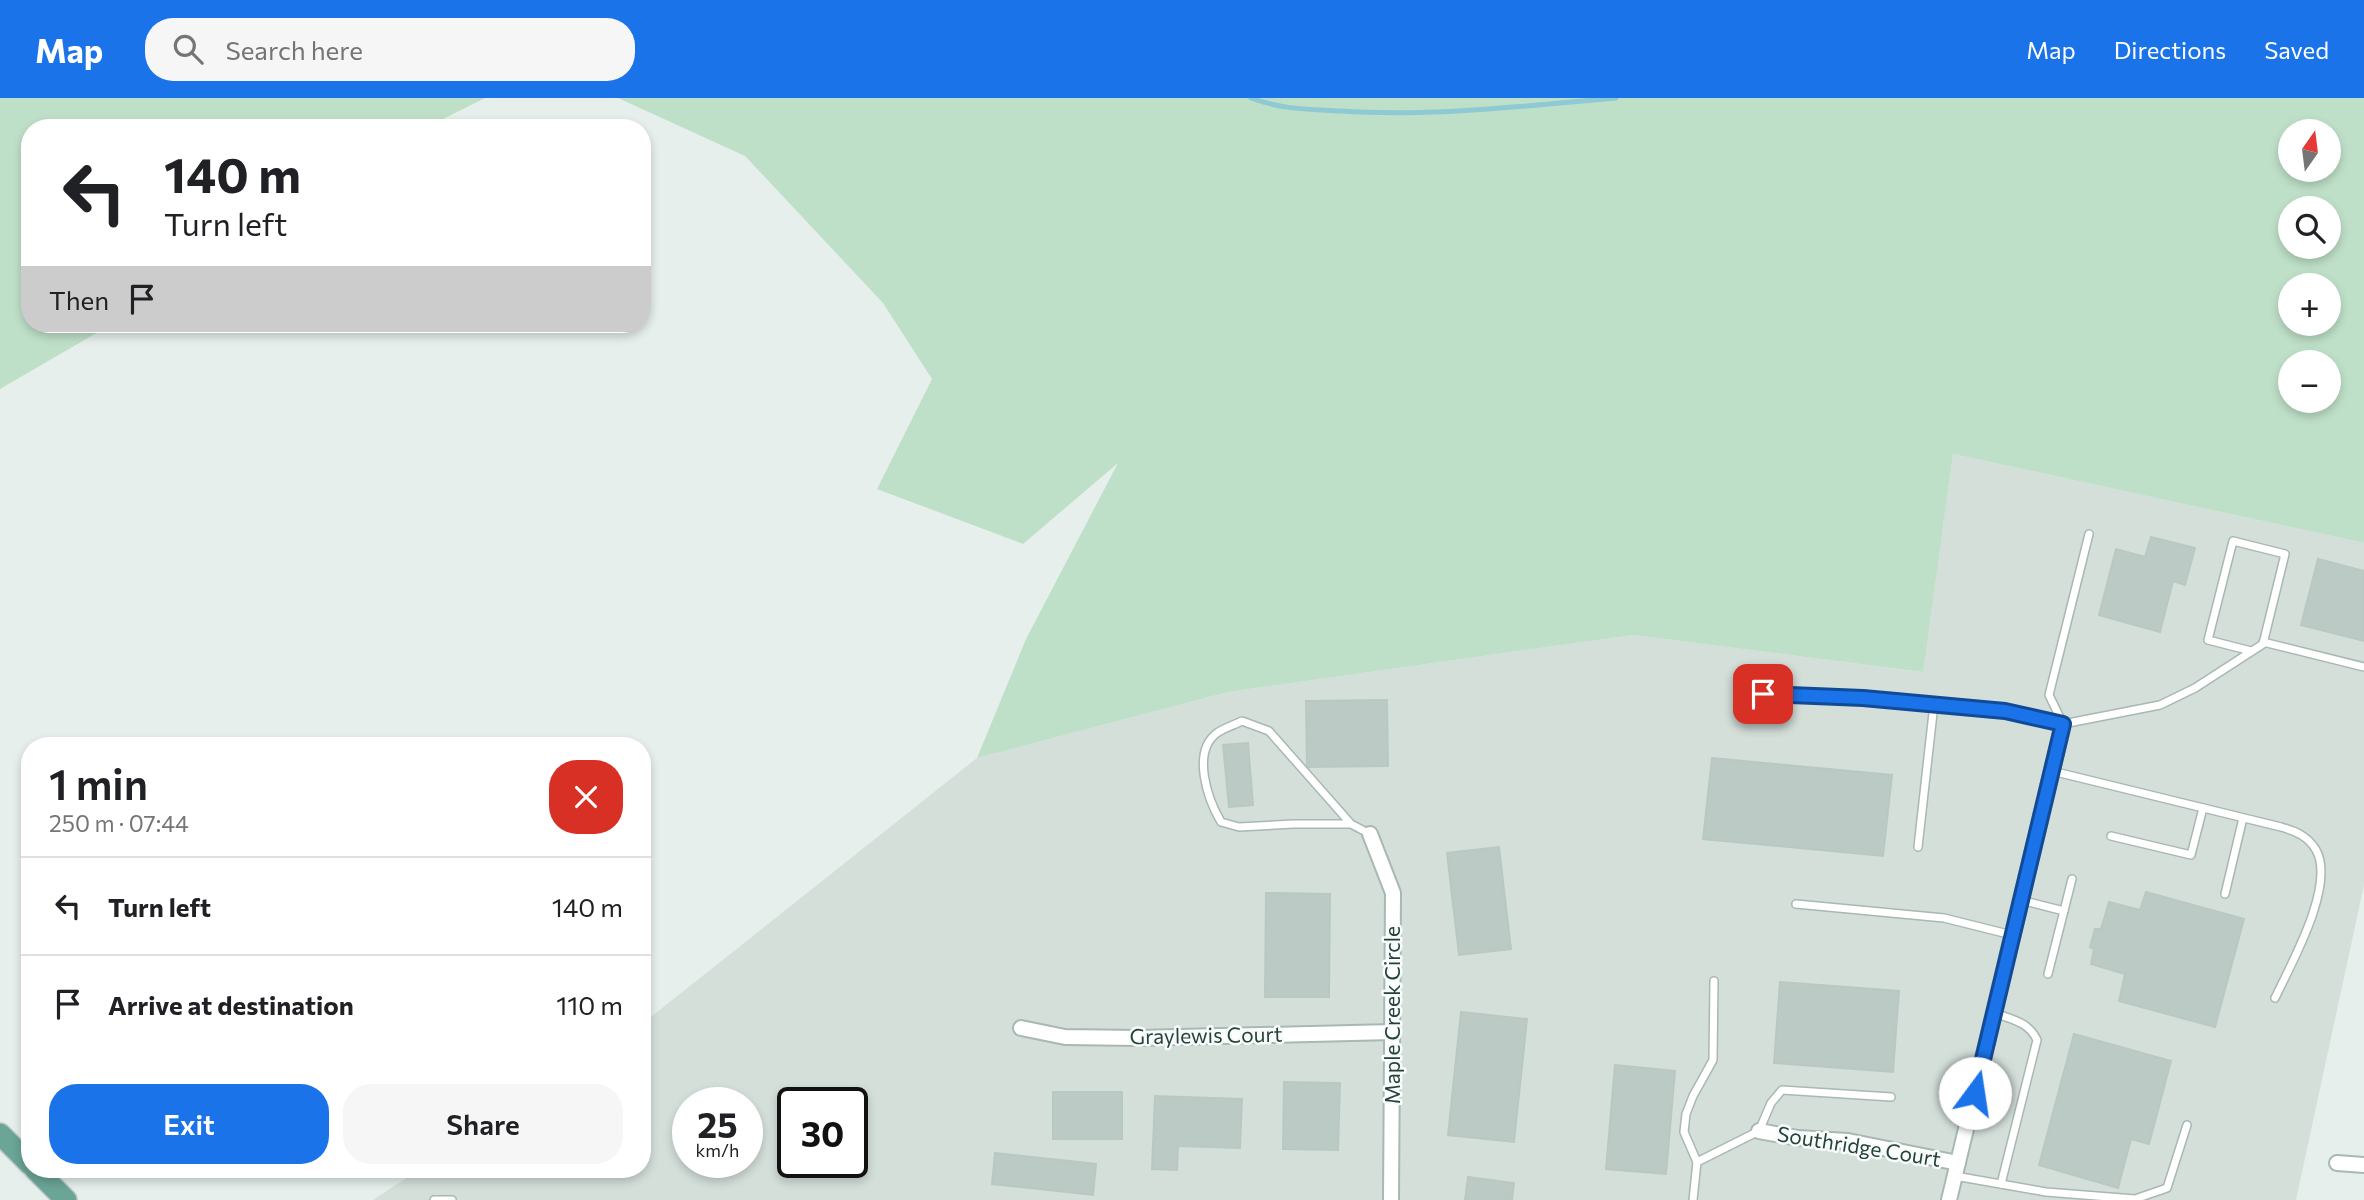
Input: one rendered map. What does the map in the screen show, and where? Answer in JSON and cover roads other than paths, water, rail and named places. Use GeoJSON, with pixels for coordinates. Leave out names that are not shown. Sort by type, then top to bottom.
{"type":"FeatureCollection","features":[{"type":"Feature","properties":{"kind":"main road"},"geometry":{"type":"LineString","coordinates":[[0,1134],[21,1155]]}},
{"type":"Feature","properties":{"kind":"main road"},"geometry":{"type":"LineString","coordinates":[[44,1178],[66,1200]]}},
{"type":"Feature","properties":{"kind":"street"},"geometry":{"type":"LineString","coordinates":[[1949,1200],[2063,724]]}},
{"type":"Feature","properties":{"kind":"street","name":"Maple Creek Circle"},"geometry":{"type":"LineString","coordinates":[[1370,834],[1393,893],[1391,1200]]}},
{"type":"Feature","properties":{"kind":"street","name":"Graylewis Court"},"geometry":{"type":"LineString","coordinates":[[1021,1028],[1065,1037],[1126,1038],[1393,1032]]}},
{"type":"Feature","properties":{"kind":"street","name":"Southridge Court"},"geometry":{"type":"LineString","coordinates":[[1759,1131],[1798,1138],[1848,1141],[1956,1169]]}},
{"type":"Feature","properties":{"kind":"street"},"geometry":{"type":"LineString","coordinates":[[2337,1163],[2364,1165]]}},
{"type":"Feature","properties":{"kind":"lane"},"geometry":{"type":"LineString","coordinates":[[2063,724],[2049,695],[2089,534]]}},
{"type":"Feature","properties":{"kind":"lane"},"geometry":{"type":"LineString","coordinates":[[1763,694],[1863,698],[2005,711],[2063,724],[2160,705],[2195,688],[2252,651],[2263,642],[2285,554],[2233,541],[2208,640],[2252,651]]}},
{"type":"Feature","properties":{"kind":"lane"},"geometry":{"type":"LineString","coordinates":[[2263,642],[2364,667]]}},
{"type":"Feature","properties":{"kind":"lane"},"geometry":{"type":"LineString","coordinates":[[1918,847],[1934,705]]}},
{"type":"Feature","properties":{"kind":"lane"},"geometry":{"type":"LineString","coordinates":[[1351,824],[1239,827],[1221,822],[1212,807],[1203,772],[1205,753],[1215,734],[1242,721],[1269,731],[1351,824],[1370,834]]}},
{"type":"Feature","properties":{"kind":"lane"},"geometry":{"type":"LineString","coordinates":[[2052,771],[2298,832],[2309,841],[2317,851],[2320,884],[2306,930],[2275,998]]}},
{"type":"Feature","properties":{"kind":"lane"},"geometry":{"type":"LineString","coordinates":[[2111,836],[2191,855],[2203,808]]}},
{"type":"Feature","properties":{"kind":"lane"},"geometry":{"type":"LineString","coordinates":[[2225,894],[2243,818]]}},
{"type":"Feature","properties":{"kind":"lane"},"geometry":{"type":"LineString","coordinates":[[2048,974],[2072,879]]}},
{"type":"Feature","properties":{"kind":"lane"},"geometry":{"type":"LineString","coordinates":[[2020,900],[2064,911]]}},
{"type":"Feature","properties":{"kind":"lane"},"geometry":{"type":"LineString","coordinates":[[1796,904],[1944,918],[2012,935]]}},
{"type":"Feature","properties":{"kind":"lane"},"geometry":{"type":"LineString","coordinates":[[1693,1200],[1697,1162],[1684,1132],[1692,1096],[1713,1060],[1714,981]]}},
{"type":"Feature","properties":{"kind":"lane"},"geometry":{"type":"LineString","coordinates":[[1994,1013],[2024,1024],[2032,1030],[2037,1040],[2001,1184]]}},
{"type":"Feature","properties":{"kind":"lane"},"geometry":{"type":"LineString","coordinates":[[1697,1162],[1759,1131],[1770,1103],[1782,1090],[1891,1097]]}},
{"type":"Feature","properties":{"kind":"lane"},"geometry":{"type":"LineString","coordinates":[[1956,1169],[2001,1184],[2046,1192],[2135,1199],[2167,1188],[2187,1125]]}},
{"type":"Feature","properties":{"kind":"lane"},"geometry":{"type":"LineString","coordinates":[[434,1200],[452,1200]]}},
{"type":"Feature","properties":{"kind":"waterway"},"geometry":{"type":"LineString","coordinates":[[1251,98],[1296,108],[1410,113],[1616,98]]}}]}
